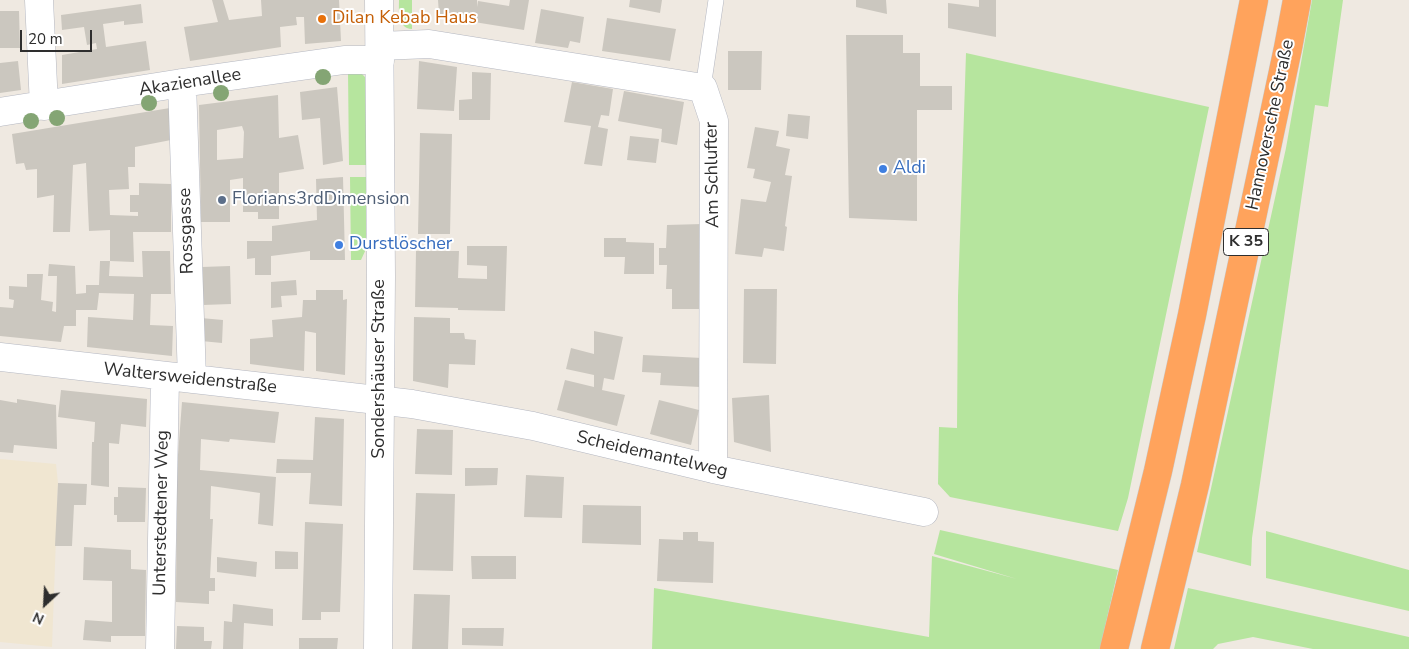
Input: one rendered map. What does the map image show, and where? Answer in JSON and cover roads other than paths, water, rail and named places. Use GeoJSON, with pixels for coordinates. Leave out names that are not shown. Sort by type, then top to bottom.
{"type":"FeatureCollection","features":[{"type":"Feature","properties":{"kind":"highway","name":"K 35"},"geometry":{"type":"LineString","coordinates":[[1114,649],[1158,471],[1194,305],[1254,0]]}},
{"type":"Feature","properties":{"kind":"highway","name":"Hannoversche Straße"},"geometry":{"type":"LineString","coordinates":[[1155,649],[1195,485],[1297,0]]}},
{"type":"Feature","properties":{"kind":"street"},"geometry":{"type":"LineString","coordinates":[[39,0],[44,106]]}},
{"type":"Feature","properties":{"kind":"street","name":"Sondershäuser Straße"},"geometry":{"type":"LineString","coordinates":[[378,649],[380,399],[379,0]]}},
{"type":"Feature","properties":{"kind":"street"},"geometry":{"type":"LineString","coordinates":[[380,53],[429,44],[703,88]]}},
{"type":"Feature","properties":{"kind":"street","name":"Akazienallee"},"geometry":{"type":"LineString","coordinates":[[0,112],[380,53]]}},
{"type":"Feature","properties":{"kind":"street","name":"Rossgasse"},"geometry":{"type":"LineString","coordinates":[[182,83],[192,379]]}},
{"type":"Feature","properties":{"kind":"street","name":"Am Schlufter"},"geometry":{"type":"LineString","coordinates":[[703,88],[714,121],[713,470]]}},
{"type":"Feature","properties":{"kind":"street","name":"Waltersweidenstraße"},"geometry":{"type":"LineString","coordinates":[[0,358],[380,399]]}},
{"type":"Feature","properties":{"kind":"street","name":"Unterstedtener Weg"},"geometry":{"type":"LineString","coordinates":[[160,649],[165,377]]}},
{"type":"Feature","properties":{"kind":"street","name":"Scheidemantelweg"},"geometry":{"type":"LineString","coordinates":[[380,399],[533,426],[713,470],[924,512]]}},
{"type":"Feature","properties":{"kind":"lane"},"geometry":{"type":"LineString","coordinates":[[703,88],[716,0]]}},
{"type":"Feature","properties":{"kind":"place","name":"Dilan Kebab Haus"},"geometry":{"type":"Point","coordinates":[322,19]}},
{"type":"Feature","properties":{"kind":"place","name":"Aldi"},"geometry":{"type":"Point","coordinates":[883,169]}},
{"type":"Feature","properties":{"kind":"place","name":"Florians3rdDimension"},"geometry":{"type":"Point","coordinates":[222,200]}},
{"type":"Feature","properties":{"kind":"place","name":"Durstlöscher"},"geometry":{"type":"Point","coordinates":[339,245]}}]}
